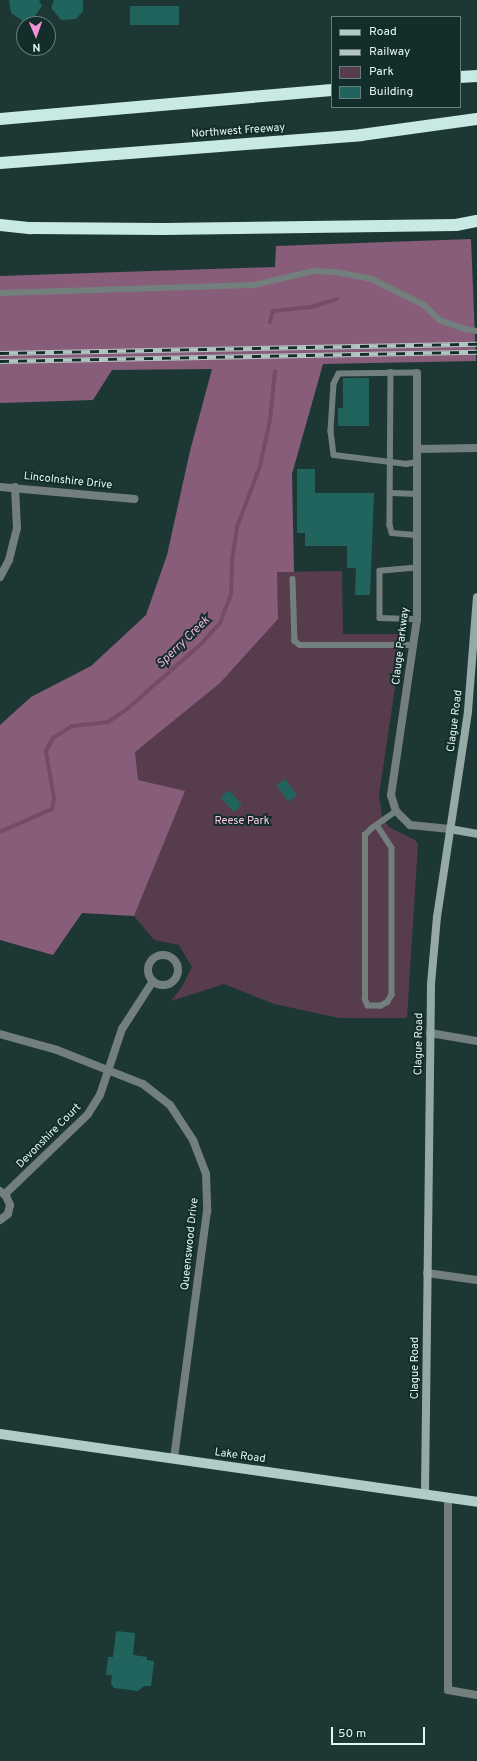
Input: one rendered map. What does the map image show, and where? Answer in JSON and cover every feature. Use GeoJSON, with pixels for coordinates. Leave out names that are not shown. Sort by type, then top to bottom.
{"type":"FeatureCollection","features":[{"type":"Feature","properties":{"kind":"highway"},"geometry":{"type":"LineString","coordinates":[[461,77],[477,76]]}},
{"type":"Feature","properties":{"kind":"highway"},"geometry":{"type":"LineString","coordinates":[[0,119],[331,90]]}},
{"type":"Feature","properties":{"kind":"highway","name":"Northwest Freeway"},"geometry":{"type":"LineString","coordinates":[[0,163],[361,135],[477,119]]}},
{"type":"Feature","properties":{"kind":"highway"},"geometry":{"type":"LineString","coordinates":[[0,226],[31,228],[163,229],[456,225],[477,221]]}},
{"type":"Feature","properties":{"kind":"main road","name":"Clague Road"},"geometry":{"type":"LineString","coordinates":[[426,1493],[430,1033],[437,917],[468,711],[477,597]]}},
{"type":"Feature","properties":{"kind":"main road"},"geometry":{"type":"LineString","coordinates":[[450,829],[477,834]]}},
{"type":"Feature","properties":{"kind":"main road","name":"Lake Road"},"geometry":{"type":"LineString","coordinates":[[0,1434],[426,1493],[477,1502]]}},
{"type":"Feature","properties":{"kind":"street","name":"Clauge Parkway"},"geometry":{"type":"LineString","coordinates":[[396,811],[391,795],[417,619],[417,373]]}},
{"type":"Feature","properties":{"kind":"street"},"geometry":{"type":"LineString","coordinates":[[418,449],[477,448]]}},
{"type":"Feature","properties":{"kind":"street","name":"Lincolnshire Drive"},"geometry":{"type":"LineString","coordinates":[[0,487],[16,487],[134,499]]}},
{"type":"Feature","properties":{"kind":"street"},"geometry":{"type":"LineString","coordinates":[[0,577],[9,560],[17,528],[16,487]]}},
{"type":"Feature","properties":{"kind":"street"},"geometry":{"type":"LineString","coordinates":[[396,811],[410,825],[450,829]]}},
{"type":"Feature","properties":{"kind":"street","name":"Devonshire Court"},"geometry":{"type":"LineString","coordinates":[[0,1220],[10,1209],[9,1200],[2,1193],[88,1114],[100,1095],[122,1029],[153,981]]}},
{"type":"Feature","properties":{"kind":"street"},"geometry":{"type":"LineString","coordinates":[[430,1033],[477,1041]]}},
{"type":"Feature","properties":{"kind":"street","name":"Queenswood Drive"},"geometry":{"type":"LineString","coordinates":[[0,1034],[108,1068],[143,1084],[170,1105],[193,1140],[206,1174],[207,1211],[174,1459]]}},
{"type":"Feature","properties":{"kind":"street"},"geometry":{"type":"LineString","coordinates":[[427,1273],[477,1280]]}},
{"type":"Feature","properties":{"kind":"street"},"geometry":{"type":"LineString","coordinates":[[448,1497],[448,1690],[477,1694]]}},
{"type":"Feature","properties":{"kind":"lane"},"geometry":{"type":"LineString","coordinates":[[0,293],[254,285],[314,271],[336,272],[372,279],[424,305],[440,320],[464,330],[477,331]]}},
{"type":"Feature","properties":{"kind":"lane"},"geometry":{"type":"LineString","coordinates":[[417,373],[349,372],[336,376],[331,431],[334,455],[391,462],[417,462]]}},
{"type":"Feature","properties":{"kind":"lane"},"geometry":{"type":"LineString","coordinates":[[391,372],[390,493],[392,533],[417,535]]}},
{"type":"Feature","properties":{"kind":"lane"},"geometry":{"type":"LineString","coordinates":[[390,493],[417,494]]}},
{"type":"Feature","properties":{"kind":"lane"},"geometry":{"type":"LineString","coordinates":[[417,568],[380,571],[380,618],[417,619]]}},
{"type":"Feature","properties":{"kind":"lane"},"geometry":{"type":"LineString","coordinates":[[293,579],[295,641],[300,645],[414,645]]}},
{"type":"Feature","properties":{"kind":"lane"},"geometry":{"type":"LineString","coordinates":[[377,825],[392,848],[392,995],[388,1002],[380,1006],[368,1006],[365,1000],[364,835],[377,825],[396,811]]}},
{"type":"Feature","properties":{"kind":"green space","name":"Reese Park"},"geometry":{"type":"Polygon","coordinates":[[[342,571],[343,634],[403,634],[379,795],[382,817],[389,827],[415,840],[418,844],[407,1018],[339,1018],[274,1004],[224,984],[171,1001],[182,987],[192,967],[179,945],[154,940],[110,887],[40,837],[277,572],[342,571]]]}},
{"type":"Feature","properties":{"kind":"shaded area"},"geometry":{"type":"Polygon","coordinates":[[[471,239],[476,361],[323,364],[292,474],[294,572],[277,572],[278,619],[220,683],[135,752],[138,780],[185,791],[134,916],[82,913],[53,955],[0,940],[0,725],[31,697],[91,666],[146,615],[167,555],[190,451],[212,369],[112,370],[93,400],[0,403],[0,276],[275,267],[276,246],[471,239]]]}},
{"type":"Feature","properties":{"kind":"building"},"geometry":{"type":"Polygon","coordinates":[[[9,0],[39,0],[42,6],[35,16],[16,16],[11,13],[9,0]]]}},
{"type":"Feature","properties":{"kind":"building"},"geometry":{"type":"Polygon","coordinates":[[[54,0],[83,0],[83,11],[76,19],[61,20],[51,8],[54,0]]]}},
{"type":"Feature","properties":{"kind":"building"},"geometry":{"type":"Polygon","coordinates":[[[130,6],[179,6],[179,25],[130,25],[130,6]]]}},
{"type":"Feature","properties":{"kind":"building"},"geometry":{"type":"Polygon","coordinates":[[[343,378],[369,378],[369,426],[338,426],[338,408],[343,408],[343,378]]]}},
{"type":"Feature","properties":{"kind":"building"},"geometry":{"type":"Polygon","coordinates":[[[297,469],[315,469],[315,493],[374,493],[370,595],[355,595],[356,568],[347,568],[347,546],[305,546],[305,533],[297,533],[297,469]]]}},
{"type":"Feature","properties":{"kind":"building"},"geometry":{"type":"Polygon","coordinates":[[[285,779],[297,795],[288,802],[276,786],[285,779]]]}},
{"type":"Feature","properties":{"kind":"building"},"geometry":{"type":"Polygon","coordinates":[[[229,790],[242,805],[234,812],[221,797],[229,790]]]}},
{"type":"Feature","properties":{"kind":"building"},"geometry":{"type":"Polygon","coordinates":[[[116,1631],[135,1633],[133,1655],[147,1657],[147,1660],[154,1661],[151,1686],[144,1686],[138,1691],[114,1688],[111,1684],[112,1675],[106,1675],[108,1657],[113,1657],[116,1631]]]}},
{"type":"Feature","properties":{"kind":"waterway"},"geometry":{"type":"LineString","coordinates":[[270,322],[273,311],[311,307],[337,299]]}},
{"type":"Feature","properties":{"kind":"waterway","name":"Sperry Creek"},"geometry":{"type":"LineString","coordinates":[[0,832],[52,809],[54,799],[46,751],[53,738],[72,726],[108,722],[126,710],[203,642],[220,623],[231,595],[232,560],[237,527],[260,466],[270,420],[275,371]]}},
{"type":"Feature","properties":{"kind":"railway"},"geometry":{"type":"LineString","coordinates":[[0,353],[477,344]]}},
{"type":"Feature","properties":{"kind":"railway"},"geometry":{"type":"LineString","coordinates":[[0,361],[477,352]]}}]}
